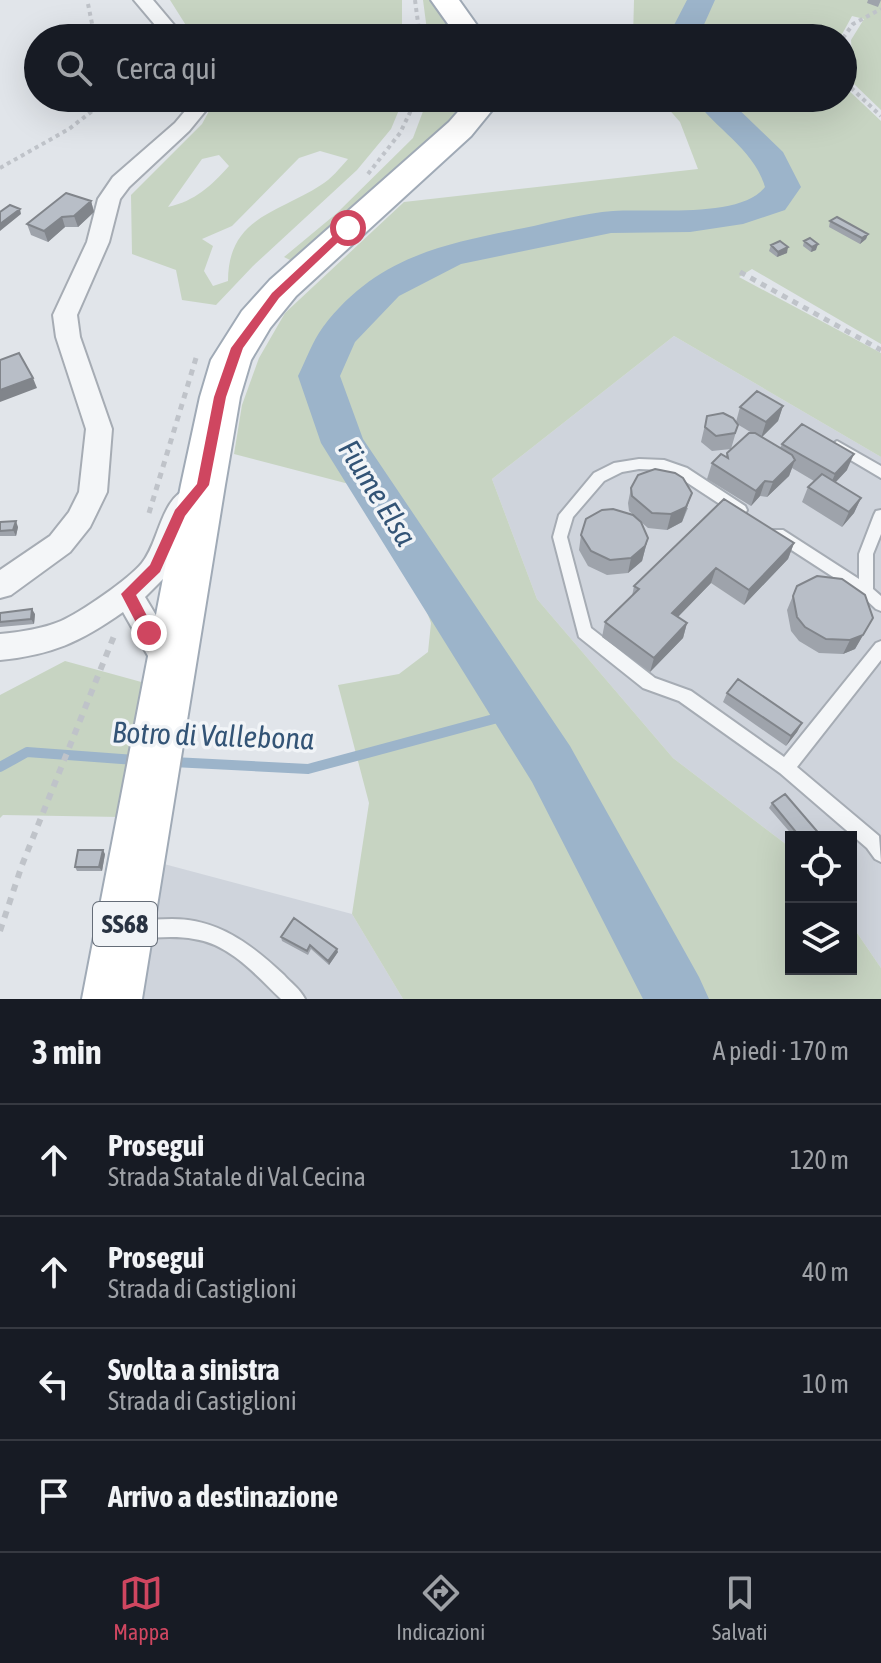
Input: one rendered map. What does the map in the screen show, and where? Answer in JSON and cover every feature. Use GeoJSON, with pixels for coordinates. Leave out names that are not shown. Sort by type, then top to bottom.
{"type":"FeatureCollection","features":[{"type":"Feature","properties":{"kind":"main road"},"geometry":{"type":"LineString","coordinates":[[445,0],[462,24]]}},
{"type":"Feature","properties":{"kind":"main road","name":"SS68"},"geometry":{"type":"LineString","coordinates":[[112,999],[203,485],[225,379],[237,348],[255,320],[310,262],[476,112]]}},
{"type":"Feature","properties":{"kind":"street"},"geometry":{"type":"LineString","coordinates":[[143,0],[164,24]]}},
{"type":"Feature","properties":{"kind":"street"},"geometry":{"type":"LineString","coordinates":[[0,586],[60,544],[80,519],[93,492],[99,429],[68,337],[65,315],[98,242],[107,205],[121,182],[194,112]]}},
{"type":"Feature","properties":{"kind":"street"},"geometry":{"type":"LineString","coordinates":[[0,647],[29,644],[72,631],[128,594],[156,568],[180,513],[203,485]]}},
{"type":"Feature","properties":{"kind":"street"},"geometry":{"type":"LineString","coordinates":[[128,594],[171,667]]}},
{"type":"Feature","properties":{"kind":"lane"},"geometry":{"type":"LineString","coordinates":[[818,435],[881,473]]}},
{"type":"Feature","properties":{"kind":"lane"},"geometry":{"type":"LineString","coordinates":[[881,605],[866,591],[682,472],[664,465],[619,467],[599,477],[566,515],[560,537],[584,632],[649,683],[685,696],[786,768],[873,842],[881,853]]}},
{"type":"Feature","properties":{"kind":"lane"},"geometry":{"type":"LineString","coordinates":[[866,591],[866,554],[881,515]]}},
{"type":"Feature","properties":{"kind":"lane"},"geometry":{"type":"LineString","coordinates":[[786,768],[881,648]]}},
{"type":"Feature","properties":{"kind":"lane"},"geometry":{"type":"LineString","coordinates":[[125,929],[207,932],[230,942],[295,999]]}},
{"type":"Feature","properties":{"kind":"path"},"geometry":{"type":"LineString","coordinates":[[415,0],[418,24]]}},
{"type":"Feature","properties":{"kind":"path"},"geometry":{"type":"LineString","coordinates":[[88,4],[92,24]]}},
{"type":"Feature","properties":{"kind":"path"},"geometry":{"type":"LineString","coordinates":[[853,24],[881,9]]}},
{"type":"Feature","properties":{"kind":"path"},"geometry":{"type":"LineString","coordinates":[[857,93],[881,116]]}},
{"type":"Feature","properties":{"kind":"path"},"geometry":{"type":"LineString","coordinates":[[0,168],[69,129],[91,112]]}},
{"type":"Feature","properties":{"kind":"path"},"geometry":{"type":"LineString","coordinates":[[740,272],[881,350]]}},
{"type":"Feature","properties":{"kind":"path"},"geometry":{"type":"LineString","coordinates":[[0,931],[32,839],[97,681],[128,594]]}},
{"type":"Feature","properties":{"kind":"shaded area"},"geometry":{"type":"Polygon","coordinates":[[[674,336],[881,457],[881,968],[857,933],[857,831],[785,831],[785,843],[673,758],[537,599],[492,479],[674,336]]]}},
{"type":"Feature","properties":{"kind":"shaded area"},"geometry":{"type":"Polygon","coordinates":[[[119,852],[352,914],[403,999],[93,999],[119,852]]]}},
{"type":"Feature","properties":{"kind":"green space"},"geometry":{"type":"Polygon","coordinates":[[[170,0],[402,0],[402,24],[185,24],[170,0]]]}},
{"type":"Feature","properties":{"kind":"green space"},"geometry":{"type":"Polygon","coordinates":[[[423,0],[434,0],[448,24],[426,24],[423,0]]]}},
{"type":"Feature","properties":{"kind":"green space"},"geometry":{"type":"Polygon","coordinates":[[[634,0],[881,0],[881,110],[857,87],[857,30],[864,19],[852,16],[848,24],[633,24],[634,0]]]}},
{"type":"Feature","properties":{"kind":"green space"},"geometry":{"type":"Polygon","coordinates":[[[857,98],[881,121],[881,344],[752,269],[739,277],[881,353],[881,457],[674,336],[492,479],[537,599],[673,758],[785,843],[785,975],[857,975],[857,933],[881,968],[881,999],[691,999],[630,880],[610,887],[652,999],[403,999],[352,914],[369,803],[338,685],[399,674],[428,652],[431,623],[423,601],[349,484],[234,454],[242,405],[259,358],[285,313],[404,202],[698,169],[680,122],[671,112],[857,112],[857,98]]]}},
{"type":"Feature","properties":{"kind":"green space"},"geometry":{"type":"Polygon","coordinates":[[[208,112],[398,112],[391,129],[357,170],[253,266],[216,305],[182,300],[176,270],[132,254],[131,195],[202,124],[208,112]],[[320,151],[299,158],[232,226],[202,239],[213,246],[204,271],[213,286],[228,281],[236,243],[246,230],[273,211],[325,183],[348,159],[320,151]],[[219,155],[202,159],[168,207],[194,197],[229,166],[219,155]]]}},
{"type":"Feature","properties":{"kind":"green space"},"geometry":{"type":"Polygon","coordinates":[[[423,112],[461,112],[451,127],[294,262],[284,257],[337,213],[413,138],[423,112]]]}},
{"type":"Feature","properties":{"kind":"green space"},"geometry":{"type":"Polygon","coordinates":[[[65,661],[145,683],[121,817],[3,815],[0,818],[0,695],[65,661]]]}},
{"type":"Feature","properties":{"kind":"building"},"geometry":{"type":"Polygon","coordinates":[[[66,193],[91,201],[74,216],[62,217],[44,231],[27,224],[66,193]]]}},
{"type":"Feature","properties":{"kind":"building"},"geometry":{"type":"Polygon","coordinates":[[[10,205],[20,209],[0,224],[0,212],[10,205]]]}},
{"type":"Feature","properties":{"kind":"building"},"geometry":{"type":"Polygon","coordinates":[[[837,217],[868,234],[862,238],[830,221],[837,217]]]}},
{"type":"Feature","properties":{"kind":"building"},"geometry":{"type":"Polygon","coordinates":[[[810,238],[818,244],[812,247],[804,241],[810,238]]]}},
{"type":"Feature","properties":{"kind":"building"},"geometry":{"type":"Polygon","coordinates":[[[780,241],[788,247],[778,252],[771,245],[780,241]]]}},
{"type":"Feature","properties":{"kind":"building"},"geometry":{"type":"Polygon","coordinates":[[[19,353],[33,378],[0,390],[0,360],[19,353]]]}},
{"type":"Feature","properties":{"kind":"building"},"geometry":{"type":"Polygon","coordinates":[[[757,391],[783,406],[766,422],[740,407],[757,391]]]}},
{"type":"Feature","properties":{"kind":"building"},"geometry":{"type":"Polygon","coordinates":[[[723,413],[738,425],[735,433],[716,436],[705,427],[707,416],[723,413]]]}},
{"type":"Feature","properties":{"kind":"building"},"geometry":{"type":"Polygon","coordinates":[[[802,424],[854,454],[835,474],[782,444],[802,424]]]}},
{"type":"Feature","properties":{"kind":"building"},"geometry":{"type":"Polygon","coordinates":[[[749,433],[755,433],[792,455],[795,460],[773,482],[765,481],[756,491],[712,463],[721,454],[728,458],[727,453],[749,433]]]}},
{"type":"Feature","properties":{"kind":"building"},"geometry":{"type":"Polygon","coordinates":[[[655,469],[683,478],[692,493],[686,507],[671,514],[652,513],[632,496],[631,488],[638,475],[655,469]]]}},
{"type":"Feature","properties":{"kind":"building"},"geometry":{"type":"Polygon","coordinates":[[[822,474],[861,498],[849,512],[808,487],[822,474]]]}},
{"type":"Feature","properties":{"kind":"building"},"geometry":{"type":"Polygon","coordinates":[[[724,499],[794,543],[749,590],[716,568],[672,613],[687,623],[654,658],[605,622],[639,589],[634,586],[724,499]]]}},
{"type":"Feature","properties":{"kind":"building"},"geometry":{"type":"Polygon","coordinates":[[[613,509],[633,515],[641,522],[648,538],[645,546],[631,558],[610,560],[591,551],[581,535],[586,519],[602,510],[613,509]]]}},
{"type":"Feature","properties":{"kind":"building"},"geometry":{"type":"Polygon","coordinates":[[[16,521],[13,530],[0,531],[0,522],[16,521]]]}},
{"type":"Feature","properties":{"kind":"building"},"geometry":{"type":"Polygon","coordinates":[[[817,576],[842,579],[865,595],[873,618],[863,635],[850,640],[826,639],[805,627],[797,617],[793,596],[797,586],[817,576]]]}},
{"type":"Feature","properties":{"kind":"building"},"geometry":{"type":"Polygon","coordinates":[[[32,609],[31,619],[0,622],[0,613],[32,609]]]}},
{"type":"Feature","properties":{"kind":"building"},"geometry":{"type":"Polygon","coordinates":[[[738,679],[802,723],[791,736],[727,693],[738,679]]]}},
{"type":"Feature","properties":{"kind":"building"},"geometry":{"type":"Polygon","coordinates":[[[785,794],[817,831],[795,831],[772,803],[785,794]]]}},
{"type":"Feature","properties":{"kind":"building"},"geometry":{"type":"Polygon","coordinates":[[[78,850],[103,850],[99,867],[75,867],[78,850]]]}},
{"type":"Feature","properties":{"kind":"building"},"geometry":{"type":"Polygon","coordinates":[[[294,918],[337,949],[328,961],[310,945],[307,951],[281,937],[294,918]]]}},
{"type":"Feature","properties":{"kind":"waterway","name":"Fiume Elsa"},"geometry":{"type":"LineString","coordinates":[[689,24],[701,0]]}},
{"type":"Feature","properties":{"kind":"waterway","name":"Fiume Elsa"},"geometry":{"type":"LineString","coordinates":[[677,999],[551,764],[343,443],[319,376],[338,336],[385,287],[450,254],[611,222],[690,221],[743,213],[772,202],[783,187],[778,172],[762,149],[721,112]]}},
{"type":"Feature","properties":{"kind":"waterway","name":"Botro di Vallebona"},"geometry":{"type":"LineString","coordinates":[[173,762],[308,769],[516,713]]}},
{"type":"Feature","properties":{"kind":"waterway","name":"Botro di Vallebona"},"geometry":{"type":"LineString","coordinates":[[0,767],[27,752],[135,760]]}},
{"type":"Feature","properties":{"kind":"route"},"geometry":{"type":"LineString","coordinates":[[149,633],[128,594],[156,568],[180,513],[203,485],[220,397],[237,348],[276,295],[348,228]]}}]}
